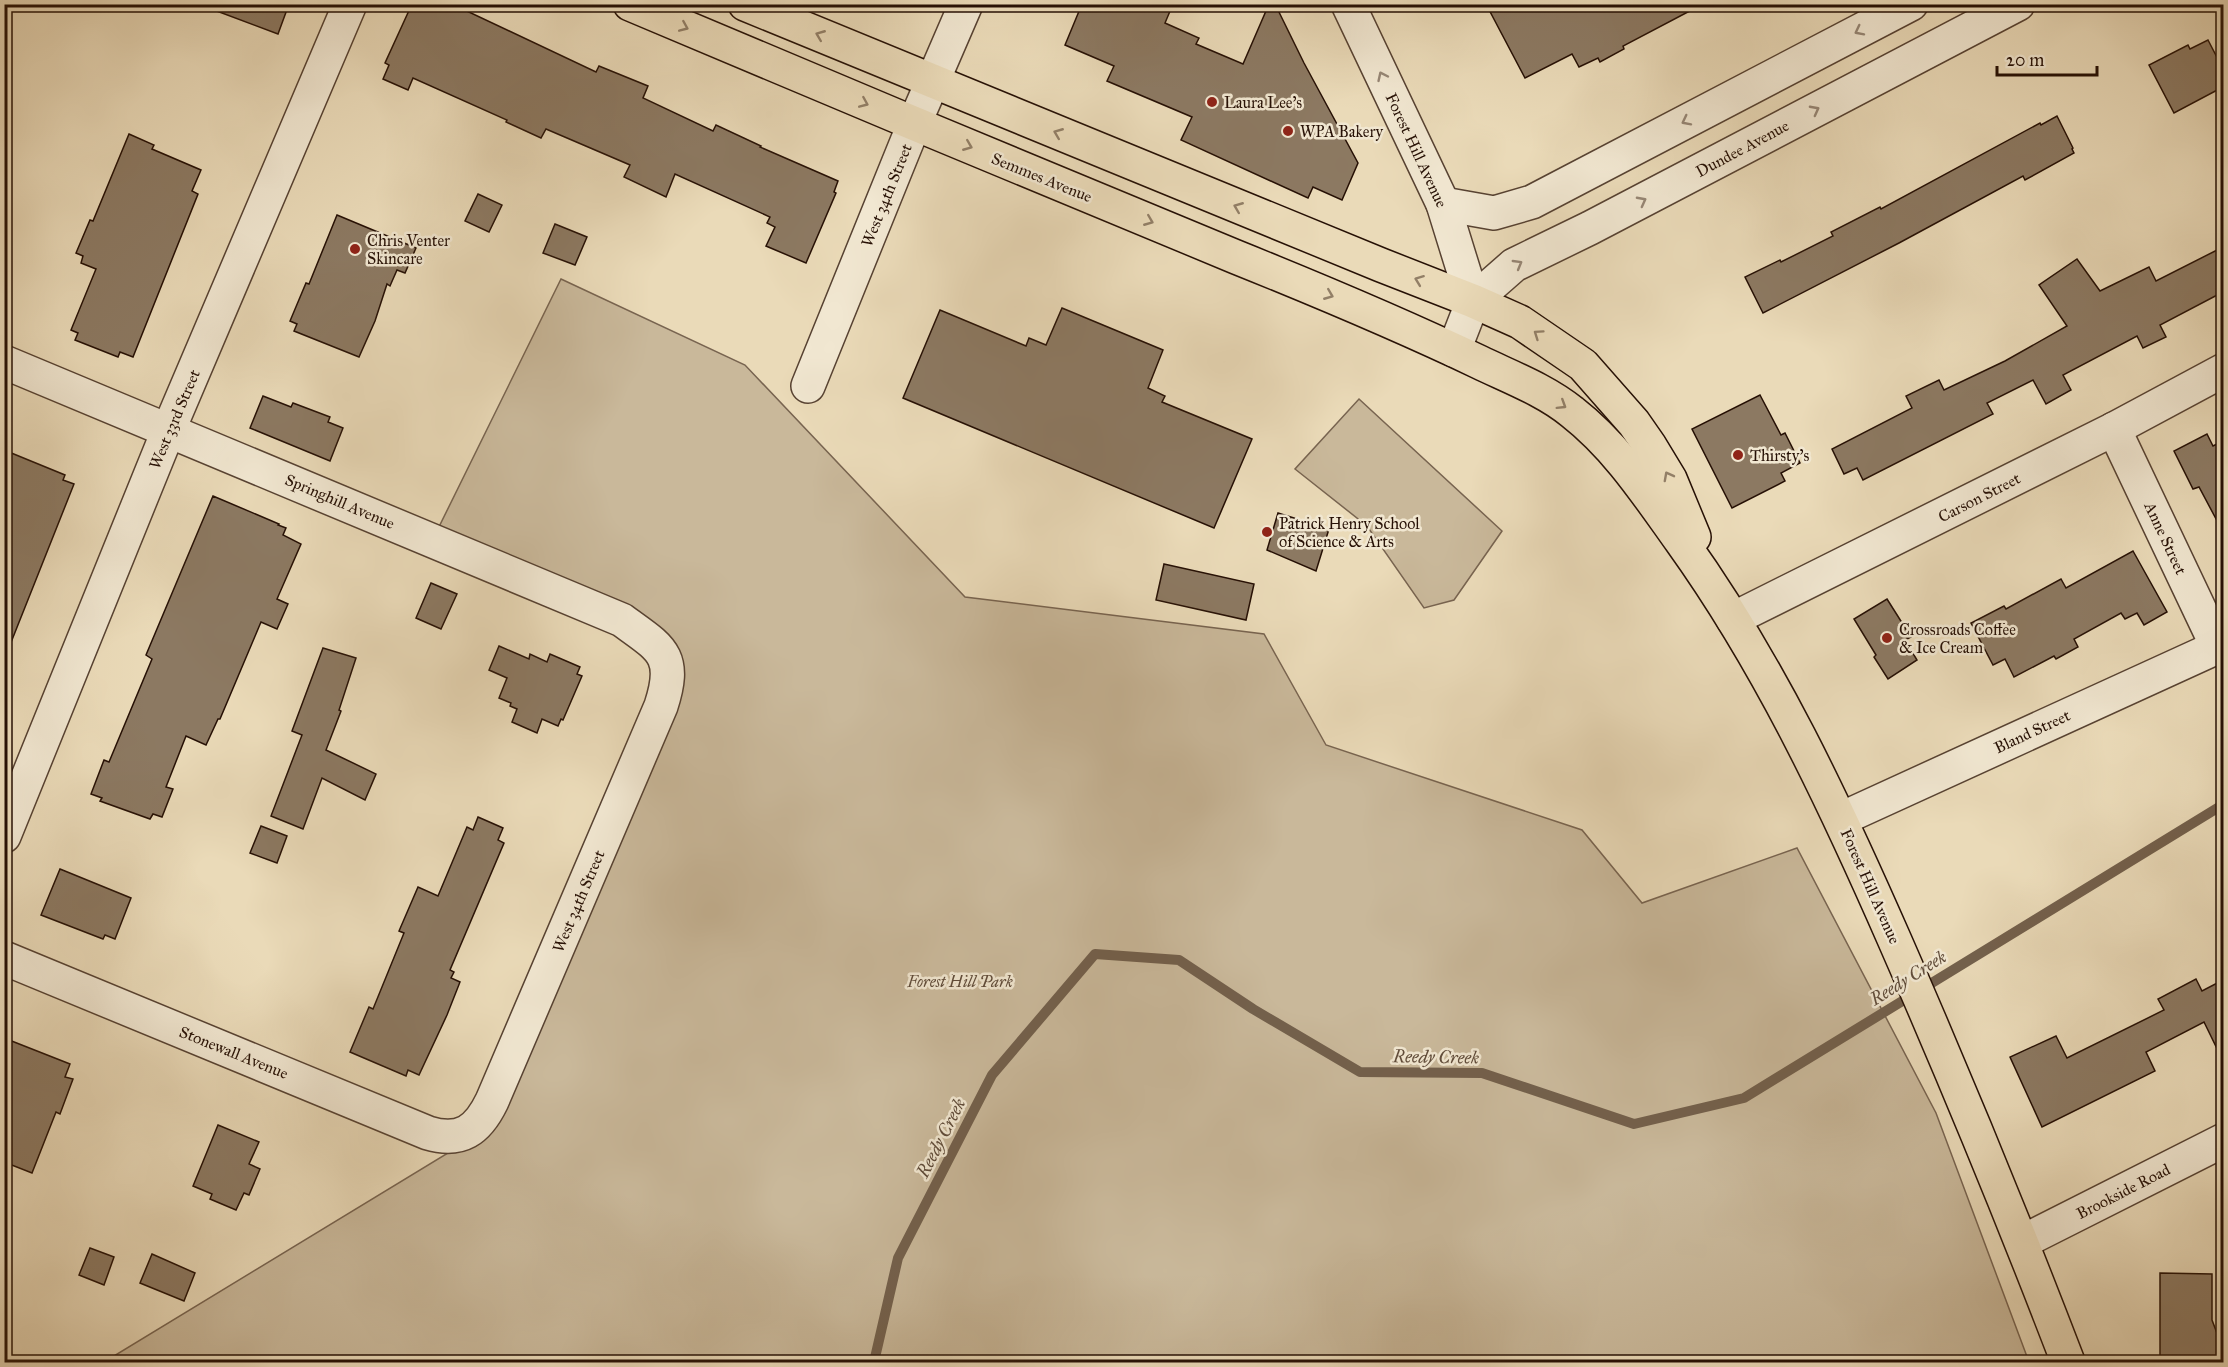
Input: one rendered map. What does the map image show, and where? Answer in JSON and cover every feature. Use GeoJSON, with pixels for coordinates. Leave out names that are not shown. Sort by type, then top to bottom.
{"type":"FeatureCollection","features":[{"type":"Feature","properties":{"kind":"main road","name":"Semmes Avenue"},"geometry":{"type":"LineString","coordinates":[[630,4],[915,122],[962,144],[1364,309],[1454,350]]}},
{"type":"Feature","properties":{"kind":"main road"},"geometry":{"type":"LineString","coordinates":[[745,4],[1473,301]]}},
{"type":"Feature","properties":{"kind":"main road","name":"Forest Hill Avenue"},"geometry":{"type":"LineString","coordinates":[[1473,301],[1520,322],[1582,365],[1634,423],[1670,479],[1715,588]]}},
{"type":"Feature","properties":{"kind":"main road","name":"Forest Hill Avenue"},"geometry":{"type":"LineString","coordinates":[[1454,350],[1537,390],[1569,409],[1594,431],[1614,451],[1636,479],[1715,588],[1770,679],[1842,819],[1939,1040],[2022,1242],[2068,1362]]}},
{"type":"Feature","properties":{"kind":"street","name":"West 33rd Street"},"geometry":{"type":"LineString","coordinates":[[4,836],[169,429],[350,4]]}},
{"type":"Feature","properties":{"kind":"street","name":"West 34th Street"},"geometry":{"type":"LineString","coordinates":[[808,386],[915,122],[966,4]]}},
{"type":"Feature","properties":{"kind":"street","name":"Forest Hill Avenue"},"geometry":{"type":"LineString","coordinates":[[1348,4],[1443,204],[1473,301]]}},
{"type":"Feature","properties":{"kind":"street"},"geometry":{"type":"LineString","coordinates":[[1443,204],[1494,213],[1532,202],[1911,4]]}},
{"type":"Feature","properties":{"kind":"street","name":"Dundee Avenue"},"geometry":{"type":"LineString","coordinates":[[1473,301],[1514,265],[1574,236],[2018,4]]}},
{"type":"Feature","properties":{"kind":"street"},"geometry":{"type":"LineString","coordinates":[[1454,350],[1473,301]]}},
{"type":"Feature","properties":{"kind":"street","name":"Springhill Avenue"},"geometry":{"type":"LineString","coordinates":[[4,362],[622,620],[657,645],[665,658]]}},
{"type":"Feature","properties":{"kind":"street","name":"Carson Street"},"geometry":{"type":"LineString","coordinates":[[1733,619],[2114,429],[2223,370]]}},
{"type":"Feature","properties":{"kind":"street","name":"Anne Street"},"geometry":{"type":"LineString","coordinates":[[2114,429],[2220,645]]}},
{"type":"Feature","properties":{"kind":"street","name":"Bland Street"},"geometry":{"type":"LineString","coordinates":[[1842,819],[2220,645]]}},
{"type":"Feature","properties":{"kind":"street","name":"West 34th Street"},"geometry":{"type":"LineString","coordinates":[[465,1134],[477,1125],[492,1101],[661,706],[667,687],[668,673],[665,658]]}},
{"type":"Feature","properties":{"kind":"street","name":"Stonewall Avenue"},"geometry":{"type":"LineString","coordinates":[[4,958],[428,1133],[451,1137],[465,1134]]}},
{"type":"Feature","properties":{"kind":"street","name":"Brookside Road"},"geometry":{"type":"LineString","coordinates":[[2022,1242],[2223,1140]]}},
{"type":"Feature","properties":{"kind":"green space","name":"Forest Hill Park"},"geometry":{"type":"Polygon","coordinates":[[[561,279],[745,365],[965,597],[1264,634],[1326,745],[1582,830],[1642,903],[1797,848],[1936,1113],[2029,1362],[104,1362],[476,1136],[662,660],[433,539],[561,279]]]}},
{"type":"Feature","properties":{"kind":"green space"},"geometry":{"type":"Polygon","coordinates":[[[1359,399],[1502,531],[1454,600],[1424,608],[1367,526],[1295,469],[1359,399]]]}},
{"type":"Feature","properties":{"kind":"building"},"geometry":{"type":"Polygon","coordinates":[[[207,4],[289,4],[278,34],[206,7],[207,4]]]}},
{"type":"Feature","properties":{"kind":"building"},"geometry":{"type":"Polygon","coordinates":[[[412,4],[452,4],[596,72],[599,66],[648,86],[643,98],[713,131],[716,125],[838,181],[834,192],[836,193],[806,263],[766,246],[775,227],[767,223],[770,217],[675,174],[666,197],[624,177],[630,165],[546,129],[541,138],[506,122],[507,120],[413,78],[408,90],[383,79],[389,65],[385,63],[412,4]]]}},
{"type":"Feature","properties":{"kind":"building"},"geometry":{"type":"Polygon","coordinates":[[[1082,4],[1173,4],[1165,23],[1199,38],[1196,44],[1243,64],[1269,4],[1275,4],[1358,163],[1342,200],[1313,187],[1308,198],[1181,140],[1192,117],[1107,81],[1114,66],[1065,45],[1082,4]]]}},
{"type":"Feature","properties":{"kind":"building"},"geometry":{"type":"Polygon","coordinates":[[[1486,4],[1703,4],[1623,46],[1624,49],[1600,62],[1598,58],[1579,67],[1572,54],[1525,78],[1486,4]]]}},
{"type":"Feature","properties":{"kind":"building"},"geometry":{"type":"Polygon","coordinates":[[[2208,40],[2223,69],[2223,87],[2174,113],[2149,65],[2188,45],[2190,49],[2208,40]]]}},
{"type":"Feature","properties":{"kind":"building"},"geometry":{"type":"Polygon","coordinates":[[[2057,116],[2074,153],[2025,180],[2023,176],[1763,313],[1745,277],[1833,236],[1831,232],[1880,207],[1881,209],[2057,116]]]}},
{"type":"Feature","properties":{"kind":"building"},"geometry":{"type":"Polygon","coordinates":[[[129,134],[154,145],[152,149],[201,170],[192,191],[198,194],[133,357],[120,352],[118,357],[75,340],[78,333],[71,330],[96,269],[81,263],[83,256],[76,253],[90,220],[93,221],[129,134]]]}},
{"type":"Feature","properties":{"kind":"building"},"geometry":{"type":"Polygon","coordinates":[[[478,194],[502,205],[489,232],[465,221],[478,194]]]}},
{"type":"Feature","properties":{"kind":"building"},"geometry":{"type":"Polygon","coordinates":[[[337,215],[416,248],[405,273],[397,270],[390,286],[387,284],[375,321],[359,357],[294,331],[297,324],[290,321],[306,283],[309,284],[337,215]]]}},
{"type":"Feature","properties":{"kind":"building"},"geometry":{"type":"Polygon","coordinates":[[[555,224],[587,237],[575,265],[543,253],[555,224]]]}},
{"type":"Feature","properties":{"kind":"building"},"geometry":{"type":"Polygon","coordinates":[[[2223,247],[2223,292],[2160,325],[2166,337],[2143,348],[2137,336],[2063,375],[2071,390],[2046,404],[2033,380],[1987,403],[1993,414],[1863,480],[1857,468],[1844,474],[1832,449],[1912,408],[1906,396],[1939,380],[1944,390],[2005,361],[2067,326],[2039,285],[2077,259],[2100,291],[2149,267],[2156,281],[2223,247]]]}},
{"type":"Feature","properties":{"kind":"building"},"geometry":{"type":"Polygon","coordinates":[[[1062,308],[1163,350],[1148,388],[1165,396],[1162,402],[1252,439],[1214,528],[903,398],[940,310],[1026,346],[1029,338],[1046,345],[1062,308]]]}},
{"type":"Feature","properties":{"kind":"building","name":"Thirsty's"},"geometry":{"type":"Polygon","coordinates":[[[1760,395],[1781,435],[1785,433],[1800,463],[1781,473],[1785,481],[1732,508],[1692,429],[1760,395]]]}},
{"type":"Feature","properties":{"kind":"building"},"geometry":{"type":"Polygon","coordinates":[[[263,396],[291,407],[293,403],[330,417],[328,422],[343,428],[330,461],[250,428],[263,396]]]}},
{"type":"Feature","properties":{"kind":"building"},"geometry":{"type":"Polygon","coordinates":[[[2207,434],[2213,446],[2223,441],[2223,532],[2199,487],[2193,489],[2174,451],[2207,434]]]}},
{"type":"Feature","properties":{"kind":"building"},"geometry":{"type":"Polygon","coordinates":[[[4,450],[65,475],[63,480],[74,484],[6,655],[4,450]]]}},
{"type":"Feature","properties":{"kind":"building"},"geometry":{"type":"Polygon","coordinates":[[[213,496],[279,524],[286,528],[283,535],[301,544],[277,599],[288,604],[277,629],[261,622],[220,719],[206,745],[186,736],[166,787],[173,789],[162,817],[153,814],[150,819],[100,801],[102,798],[91,794],[104,760],[109,762],[152,659],[146,655],[213,496]]]}},
{"type":"Feature","properties":{"kind":"building"},"geometry":{"type":"Polygon","coordinates":[[[1278,513],[1329,529],[1316,571],[1267,550],[1278,513]]]}},
{"type":"Feature","properties":{"kind":"building"},"geometry":{"type":"Polygon","coordinates":[[[2133,551],[2167,612],[2144,625],[2137,613],[2125,619],[2121,613],[2074,639],[2078,647],[2056,659],[2054,656],[2014,677],[2005,659],[1993,665],[1971,623],[2004,606],[2006,609],[2061,579],[2066,588],[2133,551]]]}},
{"type":"Feature","properties":{"kind":"building"},"geometry":{"type":"Polygon","coordinates":[[[1164,564],[1254,584],[1246,620],[1156,600],[1164,564]]]}},
{"type":"Feature","properties":{"kind":"building"},"geometry":{"type":"Polygon","coordinates":[[[431,583],[457,594],[441,629],[416,618],[431,583]]]}},
{"type":"Feature","properties":{"kind":"building","name":"Crossroads Coffee & Ice Cream"},"geometry":{"type":"Polygon","coordinates":[[[1887,599],[1911,637],[1905,640],[1917,660],[1888,679],[1854,619],[1887,599]]]}},
{"type":"Feature","properties":{"kind":"building"},"geometry":{"type":"Polygon","coordinates":[[[499,646],[529,659],[530,654],[547,662],[550,654],[580,667],[577,674],[582,676],[563,720],[561,719],[558,726],[542,719],[537,733],[512,722],[517,709],[510,706],[511,703],[499,698],[507,678],[489,670],[499,646]]]}},
{"type":"Feature","properties":{"kind":"building"},"geometry":{"type":"Polygon","coordinates":[[[323,648],[356,658],[339,710],[341,711],[326,750],[376,774],[365,800],[322,778],[303,829],[271,816],[302,735],[292,731],[323,648]]]}},
{"type":"Feature","properties":{"kind":"building"},"geometry":{"type":"Polygon","coordinates":[[[478,817],[503,828],[498,840],[504,843],[450,970],[454,972],[451,978],[460,982],[447,1015],[419,1075],[408,1070],[406,1076],[350,1052],[369,1007],[373,1009],[404,933],[399,931],[418,887],[438,896],[467,827],[473,830],[478,817]]]}},
{"type":"Feature","properties":{"kind":"building"},"geometry":{"type":"Polygon","coordinates":[[[261,826],[287,836],[277,863],[250,853],[261,826]]]}},
{"type":"Feature","properties":{"kind":"building"},"geometry":{"type":"Polygon","coordinates":[[[60,869],[131,898],[115,939],[105,935],[103,939],[41,915],[60,869]]]}},
{"type":"Feature","properties":{"kind":"building"},"geometry":{"type":"Polygon","coordinates":[[[2196,979],[2202,991],[2223,980],[2223,1061],[2204,1022],[2146,1052],[2155,1071],[2042,1127],[2010,1057],[2056,1036],[2067,1058],[2164,1010],[2158,999],[2196,979]]]}},
{"type":"Feature","properties":{"kind":"building"},"geometry":{"type":"Polygon","coordinates":[[[4,1038],[70,1064],[65,1077],[73,1079],[60,1114],[56,1112],[32,1173],[4,1162],[4,1038]]]}},
{"type":"Feature","properties":{"kind":"building"},"geometry":{"type":"Polygon","coordinates":[[[218,1125],[259,1142],[249,1164],[260,1169],[249,1195],[244,1193],[236,1210],[210,1199],[212,1194],[193,1186],[218,1125]]]}},
{"type":"Feature","properties":{"kind":"building"},"geometry":{"type":"Polygon","coordinates":[[[90,1248],[114,1257],[104,1285],[79,1275],[90,1248]]]}},
{"type":"Feature","properties":{"kind":"building"},"geometry":{"type":"Polygon","coordinates":[[[152,1254],[195,1273],[184,1301],[140,1283],[152,1254]]]}},
{"type":"Feature","properties":{"kind":"building"},"geometry":{"type":"Polygon","coordinates":[[[2160,1273],[2212,1274],[2212,1320],[2223,1349],[2223,1362],[2160,1362],[2160,1273]]]}},
{"type":"Feature","properties":{"kind":"waterway","name":"Reedy Creek"},"geometry":{"type":"LineString","coordinates":[[874,1362],[898,1258],[992,1075],[1095,954],[1179,960],[1253,1009],[1360,1072],[1482,1073],[1634,1124],[1744,1098],[2224,804]]}},
{"type":"Feature","properties":{"kind":"place","name":"Laura Lee's"},"geometry":{"type":"Point","coordinates":[1212,102]}},
{"type":"Feature","properties":{"kind":"place","name":"WPA Bakery"},"geometry":{"type":"Point","coordinates":[1288,131]}},
{"type":"Feature","properties":{"kind":"place","name":"Chris Venter Skincare"},"geometry":{"type":"Point","coordinates":[355,249]}},
{"type":"Feature","properties":{"kind":"place","name":"Thirsty's"},"geometry":{"type":"Point","coordinates":[1738,455]}},
{"type":"Feature","properties":{"kind":"place","name":"Patrick Henry School of Science & Arts"},"geometry":{"type":"Point","coordinates":[1267,532]}},
{"type":"Feature","properties":{"kind":"place","name":"Crossroads Coffee & Ice Cream"},"geometry":{"type":"Point","coordinates":[1887,638]}}]}
